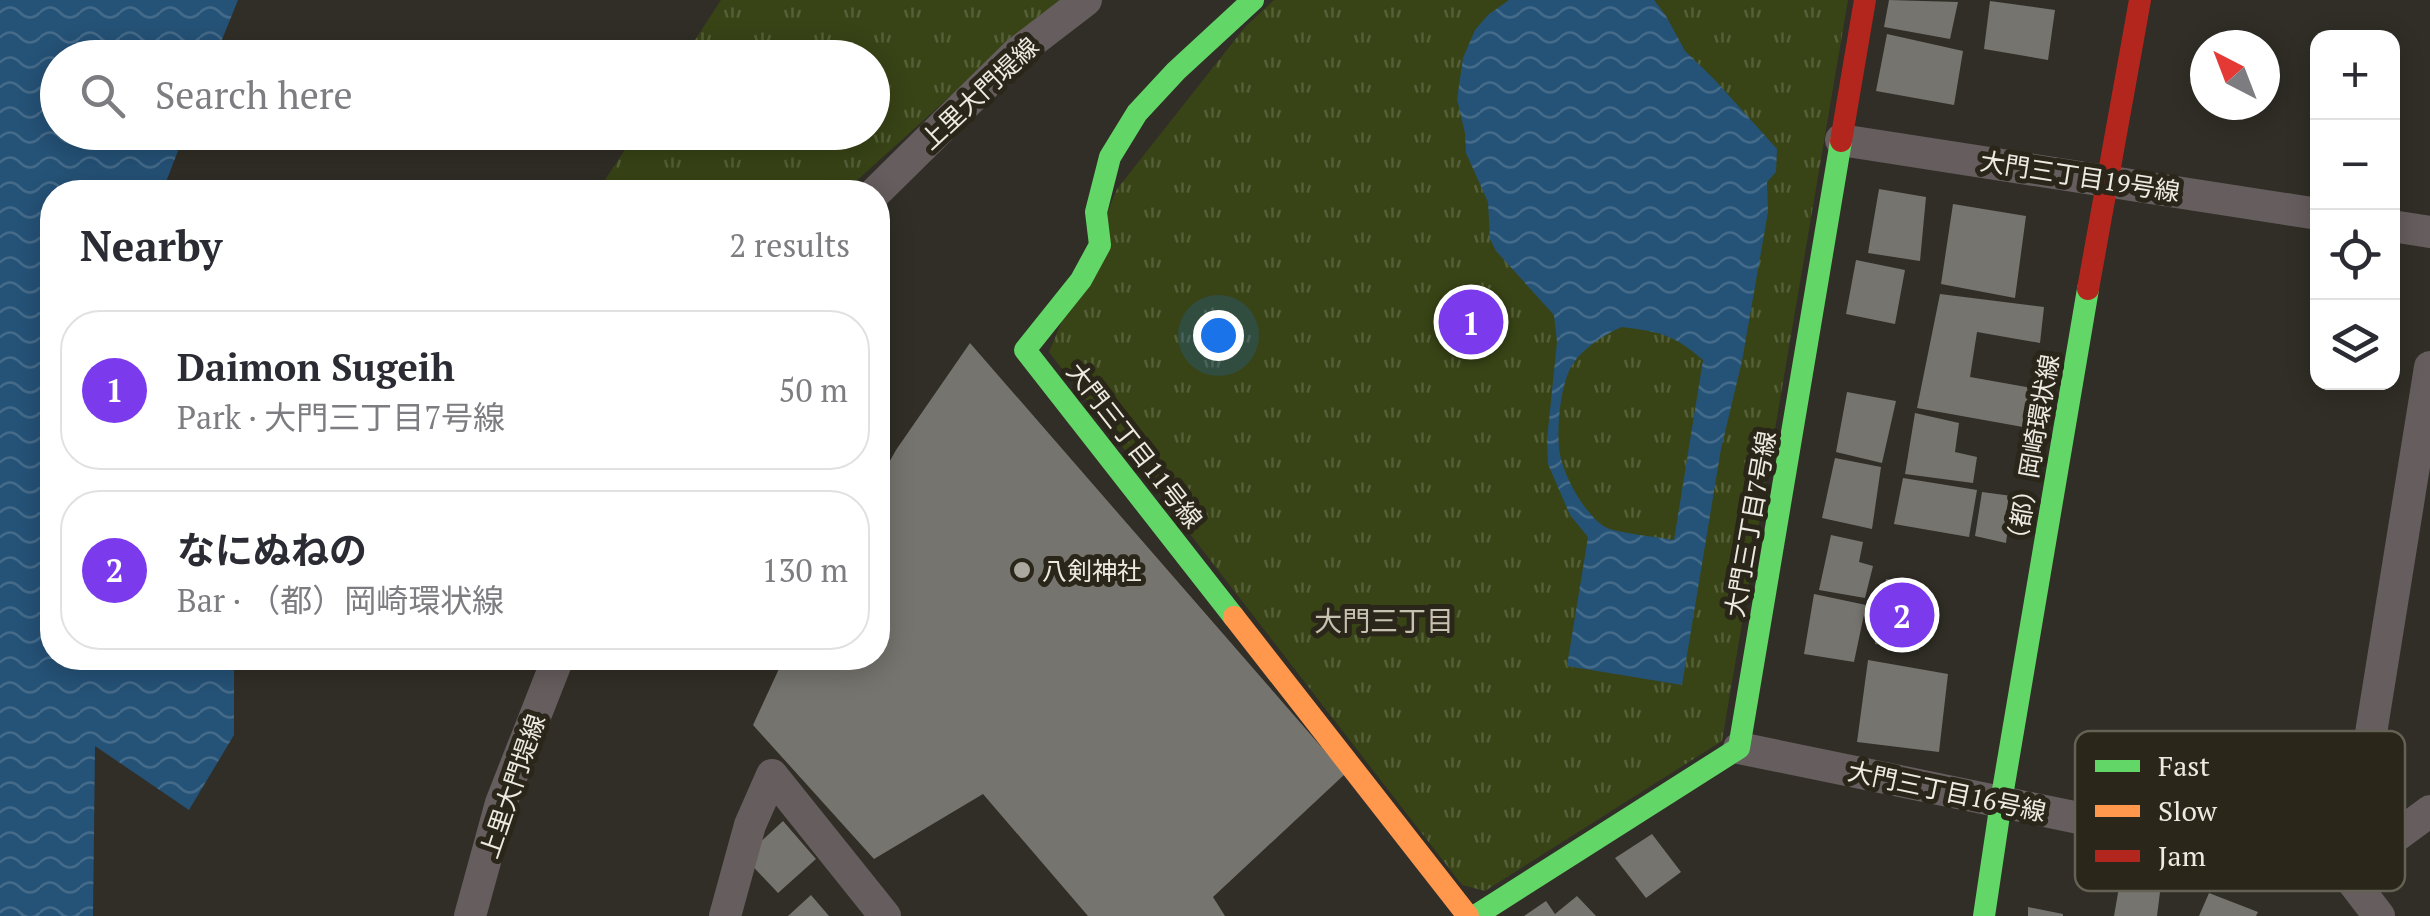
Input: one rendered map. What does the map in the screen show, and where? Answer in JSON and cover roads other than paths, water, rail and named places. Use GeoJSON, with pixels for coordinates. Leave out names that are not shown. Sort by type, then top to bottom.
{"type":"FeatureCollection","features":[{"type":"Feature","properties":{"kind":"street","name":"上里大門堤線"},"geometry":{"type":"LineString","coordinates":[[888,180],[1016,53],[1086,0]]}},
{"type":"Feature","properties":{"kind":"street","name":"大門三丁目11号線"},"geometry":{"type":"LineString","coordinates":[[1253,0],[1137,113],[1110,157],[1096,212],[1100,245],[1081,280],[1025,350],[1468,916]]}},
{"type":"Feature","properties":{"kind":"street","name":"大門三丁目7号線"},"geometry":{"type":"LineString","coordinates":[[1739,748],[1866,0]]}},
{"type":"Feature","properties":{"kind":"street","name":"（都）岡崎環状線"},"geometry":{"type":"LineString","coordinates":[[1984,916],[2000,802],[2140,0]]}},
{"type":"Feature","properties":{"kind":"street","name":"大門三丁目19号線"},"geometry":{"type":"LineString","coordinates":[[1842,140],[2310,213]]}},
{"type":"Feature","properties":{"kind":"street"},"geometry":{"type":"LineString","coordinates":[[2400,227],[2430,232]]}},
{"type":"Feature","properties":{"kind":"street"},"geometry":{"type":"LineString","coordinates":[[2371,731],[2430,367]]}},
{"type":"Feature","properties":{"kind":"street","name":"上里大門堤線"},"geometry":{"type":"LineString","coordinates":[[470,916],[502,804],[553,670]]}},
{"type":"Feature","properties":{"kind":"street","name":"大門三丁目16号線"},"geometry":{"type":"LineString","coordinates":[[1739,748],[2075,817]]}},
{"type":"Feature","properties":{"kind":"street"},"geometry":{"type":"LineString","coordinates":[[1475,916],[1739,748]]}},
{"type":"Feature","properties":{"kind":"street"},"geometry":{"type":"LineString","coordinates":[[724,916],[750,825],[772,775],[885,916]]}},
{"type":"Feature","properties":{"kind":"street"},"geometry":{"type":"LineString","coordinates":[[2405,830],[2430,812]]}},
{"type":"Feature","properties":{"kind":"street"},"geometry":{"type":"LineString","coordinates":[[2360,891],[2379,916]]}},
{"type":"Feature","properties":{"kind":"water"},"geometry":{"type":"Polygon","coordinates":[[[0,0],[238,0],[222,40],[40,40],[40,150],[178,150],[167,180],[40,180],[40,670],[234,670],[234,735],[189,810],[95,746],[93,916],[0,916],[0,0]]]}},
{"type":"Feature","properties":{"kind":"water"},"geometry":{"type":"Polygon","coordinates":[[[1509,0],[1654,0],[1685,51],[1777,149],[1776,172],[1767,182],[1768,212],[1742,361],[1721,449],[1682,685],[1567,666],[1588,537],[1570,515],[1548,464],[1557,342],[1554,315],[1496,251],[1490,239],[1488,202],[1466,153],[1457,99],[1463,58],[1475,30],[1509,0]],[[1622,327],[1585,350],[1566,379],[1558,439],[1561,458],[1582,503],[1605,527],[1674,540],[1703,360],[1674,339],[1622,327]]]}},
{"type":"Feature","properties":{"kind":"place","name":"Daimon Sugeih"},"geometry":{"type":"Point","coordinates":[1471,322]}},
{"type":"Feature","properties":{"kind":"place","name":"八剣神社"},"geometry":{"type":"Point","coordinates":[1022,570]}},
{"type":"Feature","properties":{"kind":"place","name":"なにぬねの"},"geometry":{"type":"Point","coordinates":[1902,615]}},
{"type":"Feature","properties":{"kind":"district","name":"大門三丁目"},"geometry":{"type":"Point","coordinates":[1384,620]}}]}
